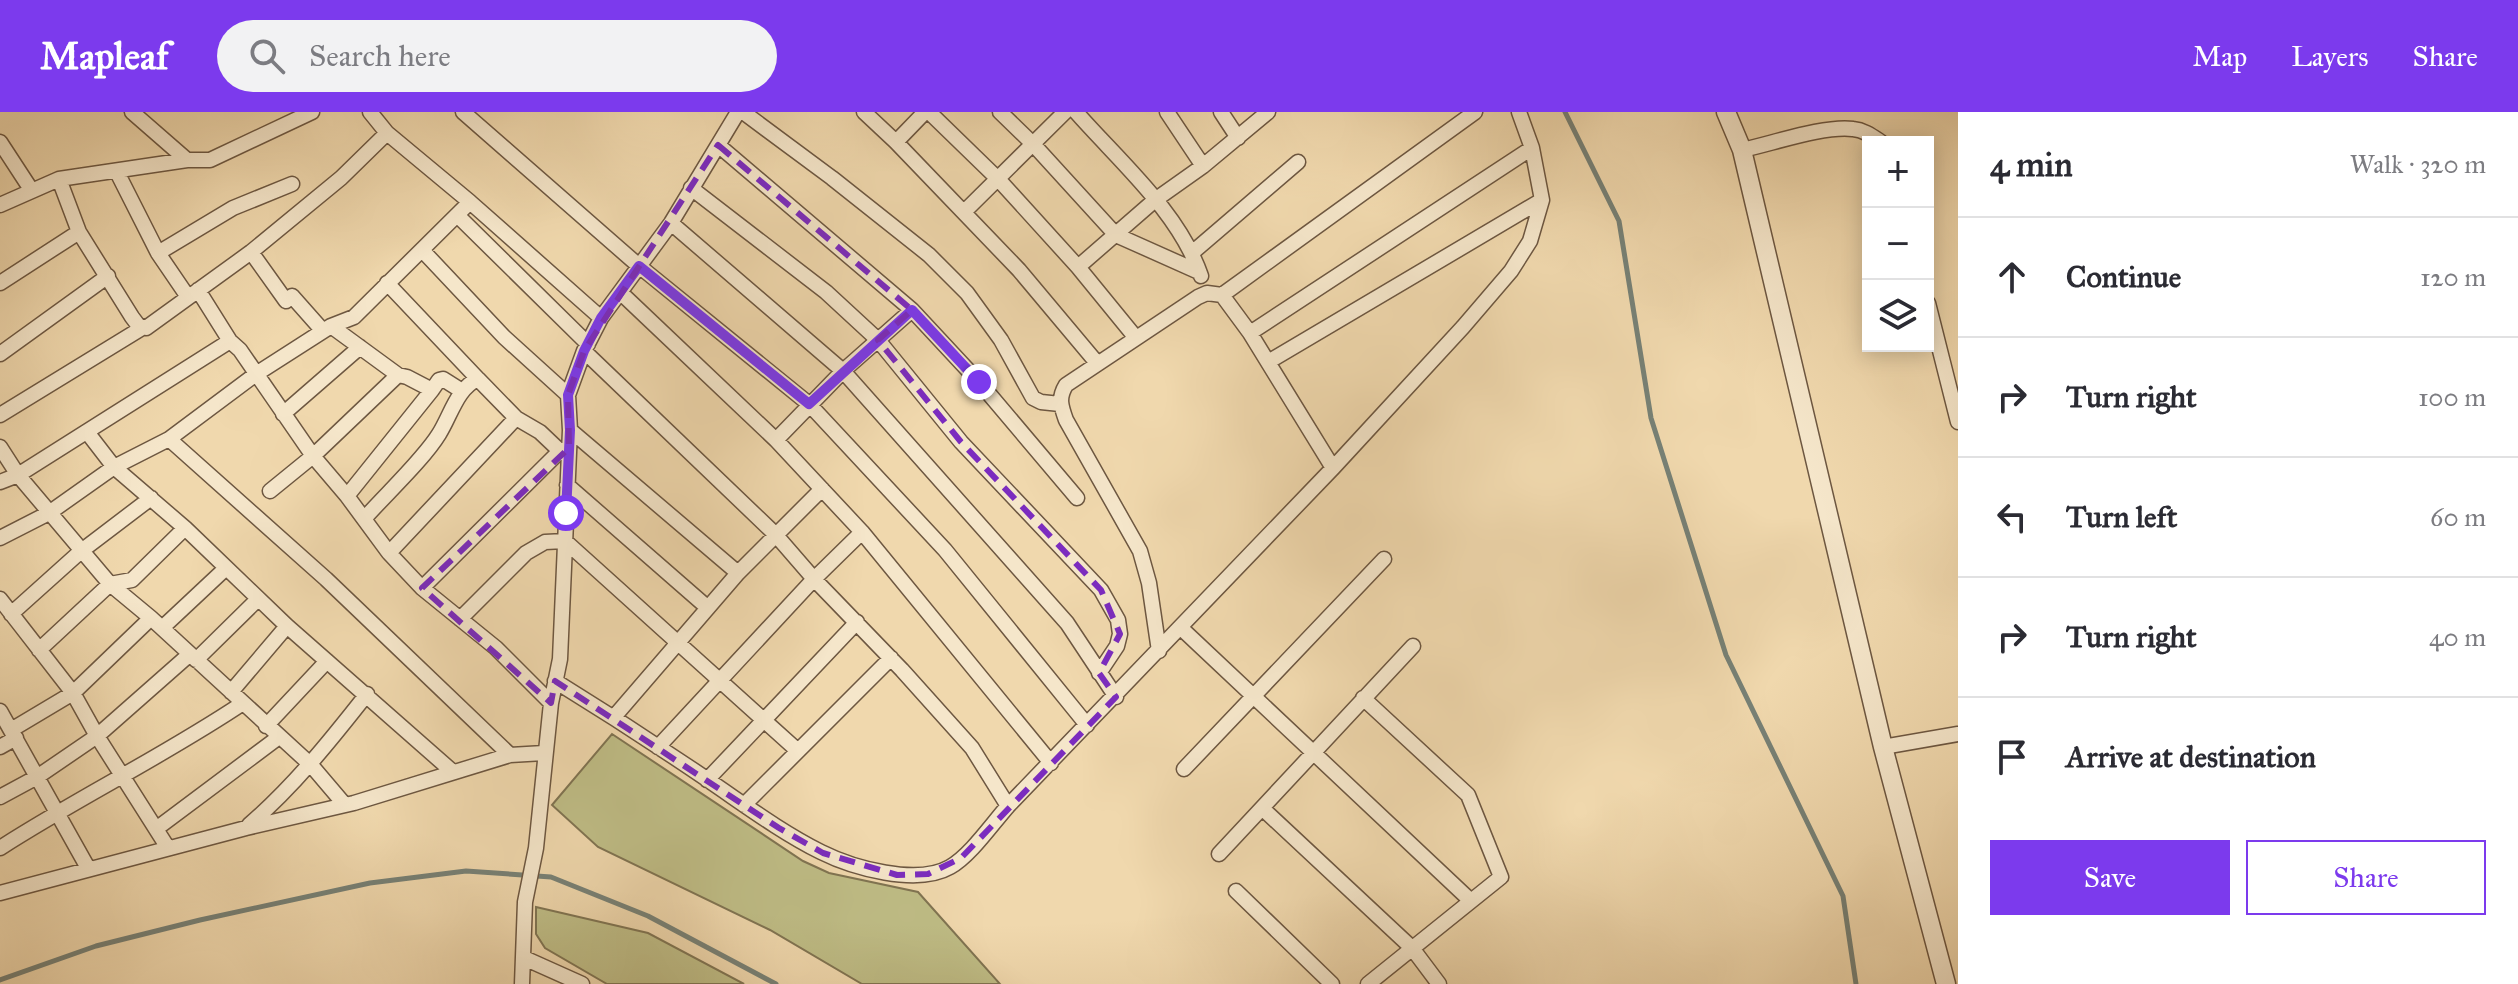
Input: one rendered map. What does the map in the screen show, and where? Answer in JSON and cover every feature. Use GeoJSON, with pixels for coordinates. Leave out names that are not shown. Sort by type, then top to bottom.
{"type":"FeatureCollection","features":[{"type":"Feature","properties":{"kind":"street"},"geometry":{"type":"LineString","coordinates":[[132,112],[187,160]]}},
{"type":"Feature","properties":{"kind":"street"},"geometry":{"type":"LineString","coordinates":[[0,205],[59,179],[187,160],[210,160],[312,112]]}},
{"type":"Feature","properties":{"kind":"street"},"geometry":{"type":"LineString","coordinates":[[370,112],[387,133],[601,318]]}},
{"type":"Feature","properties":{"kind":"street"},"geometry":{"type":"LineString","coordinates":[[463,112],[639,266],[809,404],[945,550],[1087,725]]}},
{"type":"Feature","properties":{"kind":"street"},"geometry":{"type":"LineString","coordinates":[[522,984],[525,902],[536,848],[544,753],[560,659],[567,485],[565,450],[570,430],[568,395],[601,318],[671,223],[740,112],[832,178],[929,255],[967,293],[1001,340],[1033,398],[1060,404]]}},
{"type":"Feature","properties":{"kind":"street"},"geometry":{"type":"LineString","coordinates":[[864,112],[1019,270],[1097,363]]}},
{"type":"Feature","properties":{"kind":"street"},"geometry":{"type":"LineString","coordinates":[[896,142],[927,112],[999,180],[1078,267],[1136,338]]}},
{"type":"Feature","properties":{"kind":"street"},"geometry":{"type":"LineString","coordinates":[[1000,112],[1116,235],[1199,272]]}},
{"type":"Feature","properties":{"kind":"street"},"geometry":{"type":"LineString","coordinates":[[964,212],[1065,112]]}},
{"type":"Feature","properties":{"kind":"street"},"geometry":{"type":"LineString","coordinates":[[1076,112],[1155,200],[1193,252],[1199,272],[1214,294],[1250,333],[1333,468]]}},
{"type":"Feature","properties":{"kind":"street"},"geometry":{"type":"LineString","coordinates":[[1167,112],[1203,166]]}},
{"type":"Feature","properties":{"kind":"street"},"geometry":{"type":"LineString","coordinates":[[1221,112],[1238,138]]}},
{"type":"Feature","properties":{"kind":"street"},"geometry":{"type":"LineString","coordinates":[[1078,267],[1155,200],[1203,166],[1268,112]]}},
{"type":"Feature","properties":{"kind":"street"},"geometry":{"type":"LineString","coordinates":[[1159,651],[1149,583],[1140,551],[1066,420],[1060,404],[1066,385],[1136,338],[1214,294],[1475,112]]}},
{"type":"Feature","properties":{"kind":"street"},"geometry":{"type":"LineString","coordinates":[[555,681],[823,853],[897,875],[928,874],[949,868],[1333,468],[1511,271],[1530,241],[1542,200],[1532,148],[1519,112]]}},
{"type":"Feature","properties":{"kind":"street"},"geometry":{"type":"LineString","coordinates":[[1726,112],[1742,150],[1883,747],[1946,984]]}},
{"type":"Feature","properties":{"kind":"street"},"geometry":{"type":"LineString","coordinates":[[1742,150],[1837,128],[1854,129],[1873,136]]}},
{"type":"Feature","properties":{"kind":"street"},"geometry":{"type":"LineString","coordinates":[[0,415],[142,328],[151,326],[251,252],[341,178],[387,133]]}},
{"type":"Feature","properties":{"kind":"street"},"geometry":{"type":"LineString","coordinates":[[0,142],[32,191]]}},
{"type":"Feature","properties":{"kind":"street"},"geometry":{"type":"LineString","coordinates":[[718,145],[912,310],[979,382],[1077,498]]}},
{"type":"Feature","properties":{"kind":"street"},"geometry":{"type":"LineString","coordinates":[[1250,333],[1532,148]]}},
{"type":"Feature","properties":{"kind":"street"},"geometry":{"type":"LineString","coordinates":[[1193,252],[1298,162]]}},
{"type":"Feature","properties":{"kind":"street"},"geometry":{"type":"LineString","coordinates":[[117,172],[158,253],[240,350],[313,456],[389,553],[422,588],[496,648],[551,703]]}},
{"type":"Feature","properties":{"kind":"street"},"geometry":{"type":"LineString","coordinates":[[59,179],[79,232],[142,328]]}},
{"type":"Feature","properties":{"kind":"street"},"geometry":{"type":"LineString","coordinates":[[158,253],[233,208],[292,184]]}},
{"type":"Feature","properties":{"kind":"street"},"geometry":{"type":"LineString","coordinates":[[691,188],[826,292],[878,340],[961,442],[1101,590],[1118,620],[1120,634],[1117,646],[1099,673]]}},
{"type":"Feature","properties":{"kind":"street"},"geometry":{"type":"LineString","coordinates":[[1268,362],[1542,200]]}},
{"type":"Feature","properties":{"kind":"street"},"geometry":{"type":"LineString","coordinates":[[0,538],[49,513],[114,467],[169,439],[256,374],[327,329],[354,317],[470,202]]}},
{"type":"Feature","properties":{"kind":"street"},"geometry":{"type":"LineString","coordinates":[[457,215],[775,534],[891,658],[972,748],[1008,806]]}},
{"type":"Feature","properties":{"kind":"street"},"geometry":{"type":"LineString","coordinates":[[671,223],[843,371],[1067,623],[1116,697]]}},
{"type":"Feature","properties":{"kind":"street"},"geometry":{"type":"LineString","coordinates":[[0,283],[79,232]]}},
{"type":"Feature","properties":{"kind":"street"},"geometry":{"type":"LineString","coordinates":[[422,250],[504,337],[568,395]]}},
{"type":"Feature","properties":{"kind":"street"},"geometry":{"type":"LineString","coordinates":[[251,252],[289,298],[327,329],[360,347],[398,375],[432,390]]}},
{"type":"Feature","properties":{"kind":"street"},"geometry":{"type":"LineString","coordinates":[[0,354],[108,276]]}},
{"type":"Feature","properties":{"kind":"street"},"geometry":{"type":"LineString","coordinates":[[387,283],[516,418],[565,450]]}},
{"type":"Feature","properties":{"kind":"street"},"geometry":{"type":"LineString","coordinates":[[620,292],[776,440],[862,532],[1051,763]]}},
{"type":"Feature","properties":{"kind":"street"},"geometry":{"type":"LineString","coordinates":[[776,440],[843,371],[912,310]]}},
{"type":"Feature","properties":{"kind":"street"},"geometry":{"type":"LineString","coordinates":[[1934,327],[1958,422]]}},
{"type":"Feature","properties":{"kind":"street"},"geometry":{"type":"LineString","coordinates":[[0,482],[18,475],[230,341]]}},
{"type":"Feature","properties":{"kind":"street"},"geometry":{"type":"LineString","coordinates":[[283,414],[360,347]]}},
{"type":"Feature","properties":{"kind":"street"},"geometry":{"type":"LineString","coordinates":[[270,491],[313,456],[398,375]]}},
{"type":"Feature","properties":{"kind":"street"},"geometry":{"type":"LineString","coordinates":[[347,496],[439,380],[443,379],[462,391]]}},
{"type":"Feature","properties":{"kind":"street"},"geometry":{"type":"LineString","coordinates":[[364,519],[438,437],[462,391],[478,379]]}},
{"type":"Feature","properties":{"kind":"street"},"geometry":{"type":"LineString","coordinates":[[389,553],[516,418]]}},
{"type":"Feature","properties":{"kind":"street"},"geometry":{"type":"LineString","coordinates":[[570,430],[738,573]]}},
{"type":"Feature","properties":{"kind":"street"},"geometry":{"type":"LineString","coordinates":[[87,432],[114,467],[185,528],[287,626],[453,772]]}},
{"type":"Feature","properties":{"kind":"street"},"geometry":{"type":"LineString","coordinates":[[169,439],[326,579],[510,755]]}},
{"type":"Feature","properties":{"kind":"street"},"geometry":{"type":"LineString","coordinates":[[0,447],[18,475],[110,584],[157,623],[311,765],[345,805]]}},
{"type":"Feature","properties":{"kind":"street"},"geometry":{"type":"LineString","coordinates":[[422,588],[565,450]]}},
{"type":"Feature","properties":{"kind":"street"},"geometry":{"type":"LineString","coordinates":[[567,485],[708,608]]}},
{"type":"Feature","properties":{"kind":"street"},"geometry":{"type":"LineString","coordinates":[[614,717],[738,573],[822,489]]}},
{"type":"Feature","properties":{"kind":"street"},"geometry":{"type":"LineString","coordinates":[[11,614],[80,552],[151,498]]}},
{"type":"Feature","properties":{"kind":"street"},"geometry":{"type":"LineString","coordinates":[[39,650],[110,584],[132,580],[185,528]]}},
{"type":"Feature","properties":{"kind":"street"},"geometry":{"type":"LineString","coordinates":[[658,747],[814,579],[862,532]]}},
{"type":"Feature","properties":{"kind":"street"},"geometry":{"type":"LineString","coordinates":[[460,619],[526,553],[545,542],[565,541],[798,751]]}},
{"type":"Feature","properties":{"kind":"street"},"geometry":{"type":"LineString","coordinates":[[1184,769],[1384,559]]}},
{"type":"Feature","properties":{"kind":"street"},"geometry":{"type":"LineString","coordinates":[[0,747],[13,734],[73,693],[225,569]]}},
{"type":"Feature","properties":{"kind":"street"},"geometry":{"type":"LineString","coordinates":[[0,599],[73,693],[168,848]]}},
{"type":"Feature","properties":{"kind":"street"},"geometry":{"type":"LineString","coordinates":[[0,797],[37,777],[97,736],[258,599]]}},
{"type":"Feature","properties":{"kind":"street"},"geometry":{"type":"LineString","coordinates":[[707,780],[857,622]]}},
{"type":"Feature","properties":{"kind":"street"},"geometry":{"type":"LineString","coordinates":[[231,692],[287,626]]}},
{"type":"Feature","properties":{"kind":"street"},"geometry":{"type":"LineString","coordinates":[[1181,628],[1471,901]]}},
{"type":"Feature","properties":{"kind":"street"},"geometry":{"type":"LineString","coordinates":[[1219,854],[1413,646]]}},
{"type":"Feature","properties":{"kind":"street"},"geometry":{"type":"LineString","coordinates":[[744,805],[891,658]]}},
{"type":"Feature","properties":{"kind":"street"},"geometry":{"type":"LineString","coordinates":[[266,726],[327,661]]}},
{"type":"Feature","properties":{"kind":"street"},"geometry":{"type":"LineString","coordinates":[[246,828],[311,765],[367,694]]}},
{"type":"Feature","properties":{"kind":"street"},"geometry":{"type":"LineString","coordinates":[[1363,698],[1468,795],[1501,877],[1368,984]]}},
{"type":"Feature","properties":{"kind":"street"},"geometry":{"type":"LineString","coordinates":[[0,848],[243,703]]}},
{"type":"Feature","properties":{"kind":"street"},"geometry":{"type":"LineString","coordinates":[[0,711],[88,868]]}},
{"type":"Feature","properties":{"kind":"street"},"geometry":{"type":"LineString","coordinates":[[1883,747],[1958,734]]}},
{"type":"Feature","properties":{"kind":"street"},"geometry":{"type":"LineString","coordinates":[[156,829],[279,737]]}},
{"type":"Feature","properties":{"kind":"street"},"geometry":{"type":"LineString","coordinates":[[2,889],[345,805],[510,755],[544,753]]}},
{"type":"Feature","properties":{"kind":"street"},"geometry":{"type":"LineString","coordinates":[[1262,808],[1412,948],[1439,984]]}},
{"type":"Feature","properties":{"kind":"street"},"geometry":{"type":"LineString","coordinates":[[1236,891],[1332,984]]}},
{"type":"Feature","properties":{"kind":"street"},"geometry":{"type":"LineString","coordinates":[[524,958],[582,984]]}},
{"type":"Feature","properties":{"kind":"highlighted area"},"geometry":{"type":"Polygon","coordinates":[[[718,145],[912,310],[878,340],[961,442],[1101,590],[1120,634],[1099,673],[1116,697],[961,858],[928,874],[897,875],[823,853],[779,828],[555,681],[551,703],[422,588],[569,448],[568,395],[584,351],[718,145]]]}},
{"type":"Feature","properties":{"kind":"shaded area"},"geometry":{"type":"Polygon","coordinates":[[[612,734],[803,861],[829,873],[918,892],[1000,984],[862,984],[770,930],[598,847],[552,805],[612,734]]]}},
{"type":"Feature","properties":{"kind":"shaded area"},"geometry":{"type":"Polygon","coordinates":[[[536,907],[648,933],[744,984],[607,984],[545,948],[536,934],[536,907]]]}},
{"type":"Feature","properties":{"kind":"waterway"},"geometry":{"type":"LineString","coordinates":[[1565,112],[1619,221],[1651,418],[1726,655],[1843,896],[1856,984]]}},
{"type":"Feature","properties":{"kind":"waterway"},"geometry":{"type":"LineString","coordinates":[[0,980],[96,946],[200,920],[370,883],[466,871],[551,877],[648,916],[776,984]]}},
{"type":"Feature","properties":{"kind":"route"},"geometry":{"type":"LineString","coordinates":[[566,513],[570,430],[568,395],[584,351],[601,318],[639,266],[809,404],[912,310],[979,382]]}}]}
